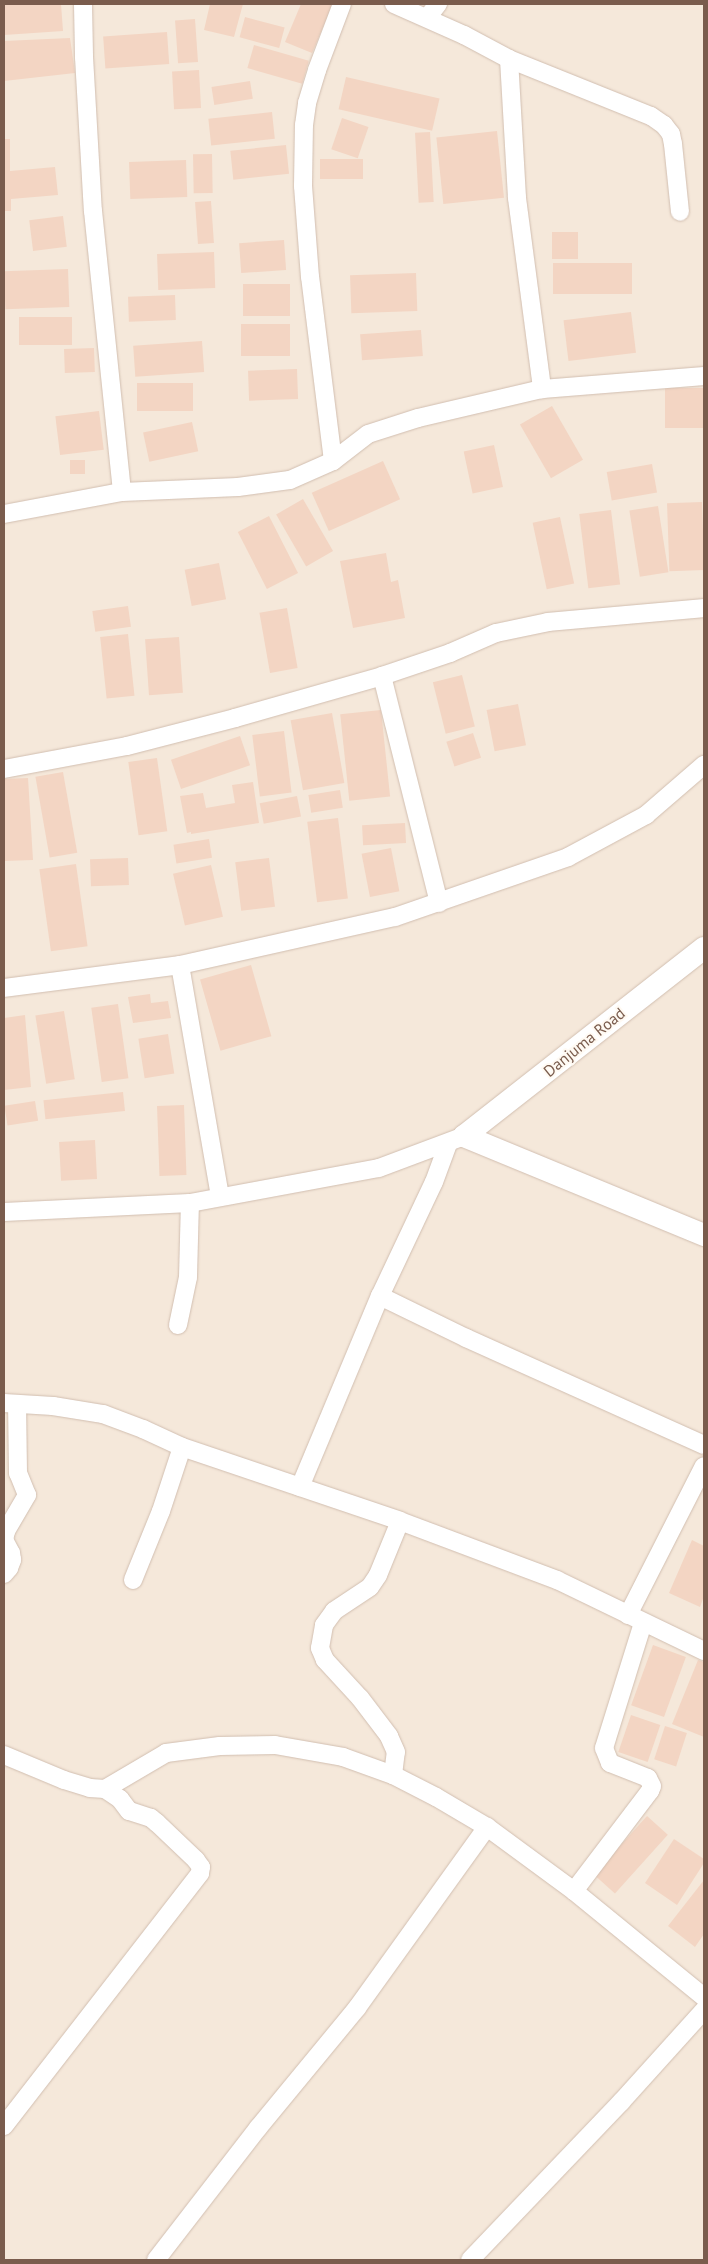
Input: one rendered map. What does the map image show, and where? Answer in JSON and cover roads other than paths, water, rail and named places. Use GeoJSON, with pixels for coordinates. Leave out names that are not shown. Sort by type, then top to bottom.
{"type":"FeatureCollection","features":[{"type":"Feature","properties":{"kind":"street"},"geometry":{"type":"LineString","coordinates":[[83,4],[84,57],[93,211],[122,492]]}},
{"type":"Feature","properties":{"kind":"street"},"geometry":{"type":"LineString","coordinates":[[333,461],[310,277],[304,186],[304,125],[307,103],[317,70],[342,4]]}},
{"type":"Feature","properties":{"kind":"street"},"geometry":{"type":"LineString","coordinates":[[394,4],[427,18],[509,59],[651,116],[664,125],[671,134],[674,144],[680,212]]}},
{"type":"Feature","properties":{"kind":"street"},"geometry":{"type":"LineString","coordinates":[[427,18],[438,4]]}},
{"type":"Feature","properties":{"kind":"street"},"geometry":{"type":"LineString","coordinates":[[509,59],[518,198],[542,389]]}},
{"type":"Feature","properties":{"kind":"street"},"geometry":{"type":"LineString","coordinates":[[4,514],[122,492],[238,487],[290,480],[333,461],[368,434],[418,418],[542,389],[704,376]]}},
{"type":"Feature","properties":{"kind":"street"},"geometry":{"type":"LineString","coordinates":[[4,769],[127,746],[234,718],[382,676],[450,653],[496,633],[548,622],[704,608]]}},
{"type":"Feature","properties":{"kind":"street"},"geometry":{"type":"LineString","coordinates":[[382,676],[439,903]]}},
{"type":"Feature","properties":{"kind":"street"},"geometry":{"type":"LineString","coordinates":[[4,988],[180,965],[395,917],[439,903],[568,858],[646,815],[704,765]]}},
{"type":"Feature","properties":{"kind":"street","name":"Danjuma Road"},"geometry":{"type":"LineString","coordinates":[[456,1140],[704,948]]}},
{"type":"Feature","properties":{"kind":"street"},"geometry":{"type":"LineString","coordinates":[[180,965],[220,1197]]}},
{"type":"Feature","properties":{"kind":"street"},"geometry":{"type":"LineString","coordinates":[[300,1487],[380,1296],[456,1140]]}},
{"type":"Feature","properties":{"kind":"street"},"geometry":{"type":"LineString","coordinates":[[4,1212],[190,1203],[379,1168],[456,1140],[704,1235]]}},
{"type":"Feature","properties":{"kind":"street"},"geometry":{"type":"LineString","coordinates":[[178,1325],[188,1277],[190,1203]]}},
{"type":"Feature","properties":{"kind":"street"},"geometry":{"type":"LineString","coordinates":[[380,1296],[466,1338],[704,1445]]}},
{"type":"Feature","properties":{"kind":"street"},"geometry":{"type":"LineString","coordinates":[[4,1574],[12,1560],[4,1540],[6,1531],[27,1495],[18,1473],[10,1403],[52,1406],[103,1414],[143,1428],[182,1447],[400,1521],[557,1580],[704,1651]]}},
{"type":"Feature","properties":{"kind":"street"},"geometry":{"type":"LineString","coordinates":[[133,1580],[161,1511],[182,1447]]}},
{"type":"Feature","properties":{"kind":"street"},"geometry":{"type":"LineString","coordinates":[[574,1891],[650,1792],[652,1786],[648,1778],[610,1763],[604,1748],[636,1619],[704,1466]]}},
{"type":"Feature","properties":{"kind":"street"},"geometry":{"type":"LineString","coordinates":[[393,1775],[396,1752],[389,1736],[360,1698],[325,1660],[320,1648],[324,1625],[334,1611],[370,1587],[378,1575],[400,1521]]}},
{"type":"Feature","properties":{"kind":"street"},"geometry":{"type":"LineString","coordinates":[[105,1789],[166,1753],[220,1746],[275,1745],[343,1757],[393,1775],[436,1797],[487,1827],[574,1891],[704,1997]]}},
{"type":"Feature","properties":{"kind":"street"},"geometry":{"type":"LineString","coordinates":[[4,1755],[64,1780],[90,1788],[105,1789],[120,1799],[129,1811],[147,1816],[157,1823],[201,1867],[200,1873],[4,2126]]}},
{"type":"Feature","properties":{"kind":"street"},"geometry":{"type":"LineString","coordinates":[[156,2260],[258,2128],[357,2008],[487,1827]]}},
{"type":"Feature","properties":{"kind":"street"},"geometry":{"type":"LineString","coordinates":[[470,2260],[621,2102],[704,2010]]}}]}
